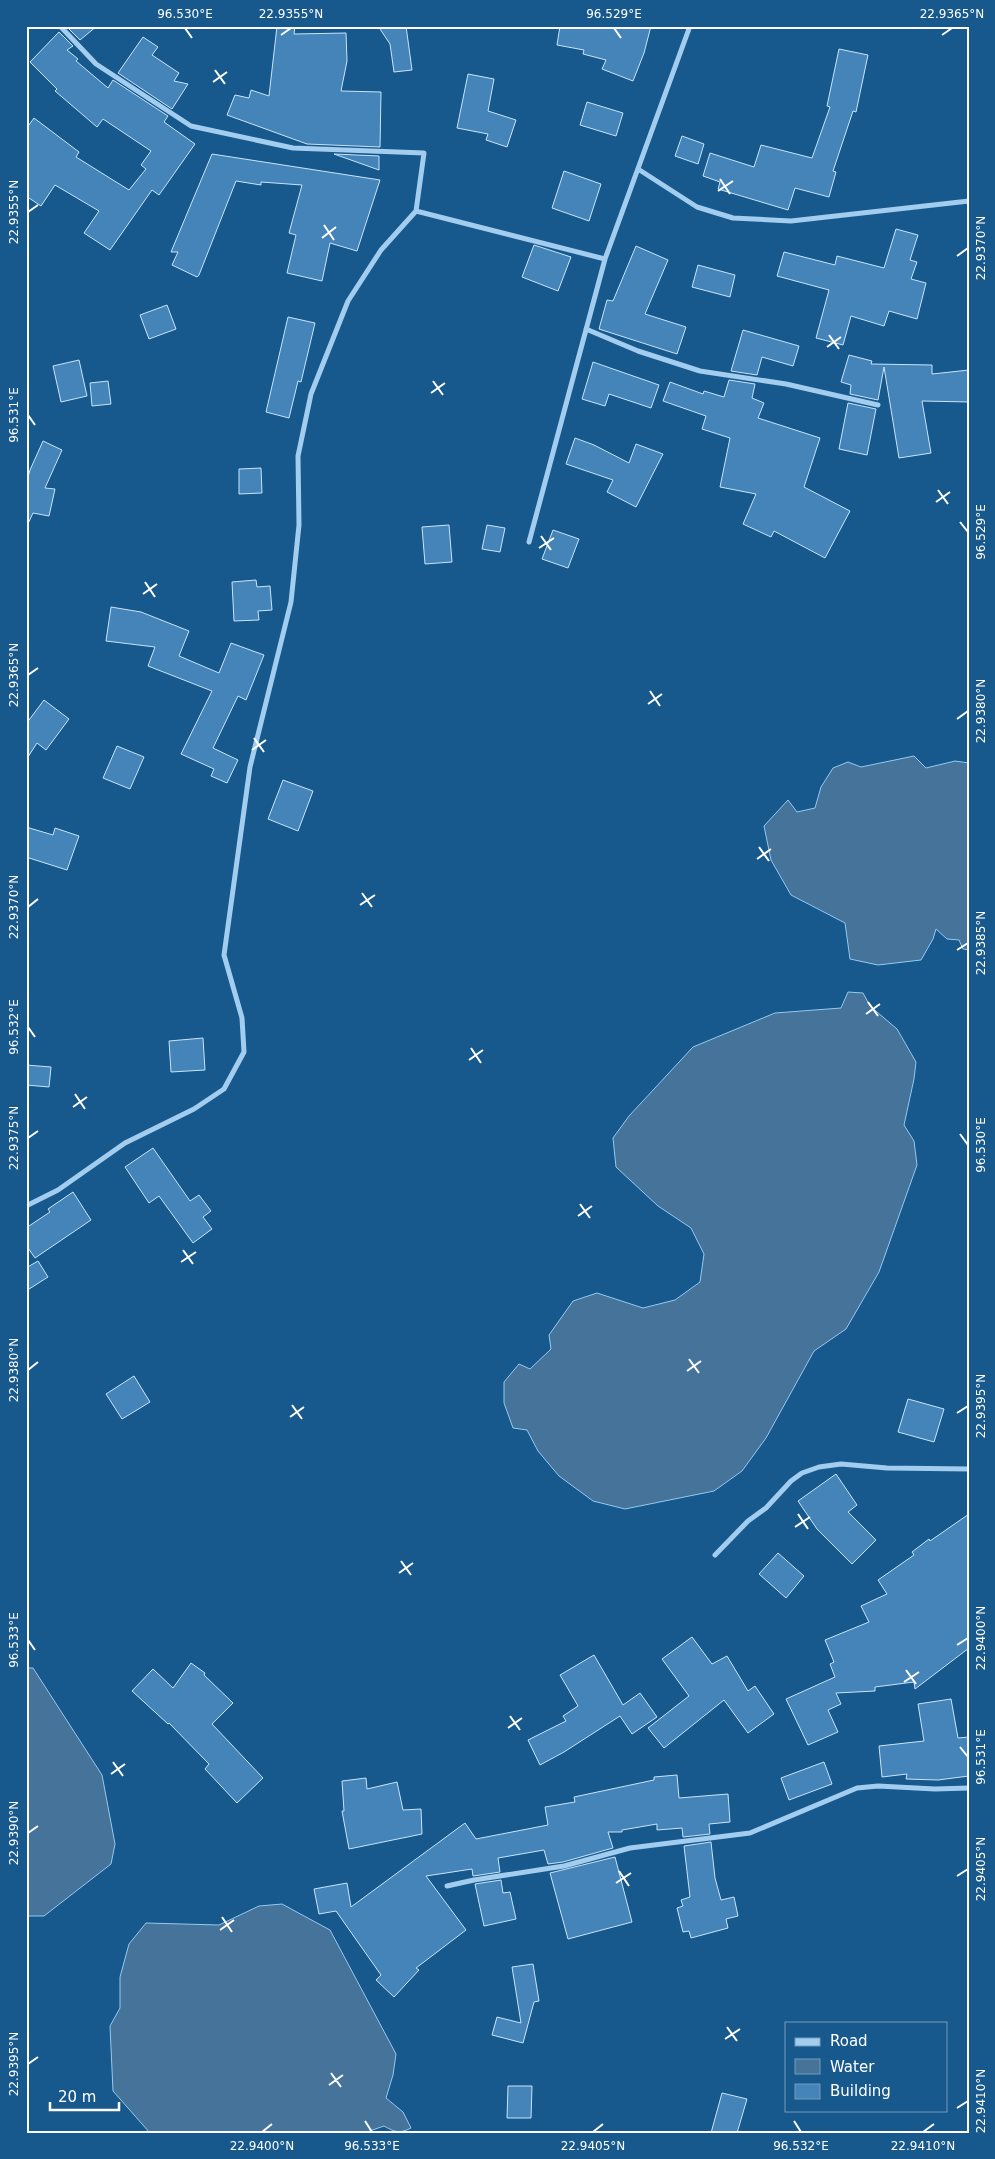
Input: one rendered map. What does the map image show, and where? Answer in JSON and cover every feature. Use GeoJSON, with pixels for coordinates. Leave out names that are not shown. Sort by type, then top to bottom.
{"type":"FeatureCollection","features":[{"type":"Feature","properties":{"kind":"street"},"geometry":{"type":"LineString","coordinates":[[26,1206],[58,1190],[125,1142],[194,1109],[224,1089],[244,1052],[242,1018],[224,955],[250,767],[291,602],[299,525],[298,456],[311,394],[348,301],[381,250],[416,210],[424,153],[293,148],[191,126],[96,64],[60,26]]}},
{"type":"Feature","properties":{"kind":"street"},"geometry":{"type":"LineString","coordinates":[[529,542],[606,259],[690,26]]}},
{"type":"Feature","properties":{"kind":"street"},"geometry":{"type":"LineString","coordinates":[[638,169],[697,207],[733,218],[791,221],[969,201]]}},
{"type":"Feature","properties":{"kind":"street"},"geometry":{"type":"LineString","coordinates":[[416,210],[606,259]]}},
{"type":"Feature","properties":{"kind":"street"},"geometry":{"type":"LineString","coordinates":[[586,329],[638,351],[700,371],[786,384],[878,405]]}},
{"type":"Feature","properties":{"kind":"street"},"geometry":{"type":"LineString","coordinates":[[715,1555],[748,1521],[766,1508],[791,1480],[819,1466],[841,1464],[888,1468],[969,1469]]}},
{"type":"Feature","properties":{"kind":"street"},"geometry":{"type":"LineString","coordinates":[[447,1886],[564,1866],[630,1848],[750,1833],[856,1788],[878,1786],[935,1789],[969,1788]]}},
{"type":"Feature","properties":{"kind":"water"},"geometry":{"type":"Polygon","coordinates":[[[914,756],[926,768],[955,761],[969,763],[969,950],[963,949],[959,940],[947,939],[936,929],[933,939],[921,960],[878,965],[850,959],[845,923],[791,895],[771,860],[764,826],[788,800],[797,812],[815,808],[821,787],[833,768],[848,762],[861,767],[914,756]]]}},
{"type":"Feature","properties":{"kind":"water"},"geometry":{"type":"Polygon","coordinates":[[[848,992],[863,993],[870,1006],[897,1029],[916,1062],[904,1125],[914,1141],[917,1165],[879,1272],[846,1329],[814,1351],[766,1438],[742,1471],[714,1491],[625,1509],[593,1501],[559,1476],[538,1451],[527,1430],[513,1428],[504,1403],[504,1382],[519,1364],[530,1369],[551,1349],[549,1335],[573,1301],[597,1293],[643,1308],[675,1300],[700,1282],[704,1254],[691,1228],[658,1206],[616,1167],[613,1138],[629,1116],[693,1047],[775,1013],[841,1008],[848,992]]]}},
{"type":"Feature","properties":{"kind":"water"},"geometry":{"type":"Polygon","coordinates":[[[26,1668],[33,1668],[102,1775],[115,1844],[111,1864],[44,1916],[26,1916],[26,1668]]]}},
{"type":"Feature","properties":{"kind":"water"},"geometry":{"type":"Polygon","coordinates":[[[282,1904],[330,1930],[396,2054],[393,2075],[386,2098],[403,2112],[411,2128],[397,2132],[384,2126],[364,2133],[150,2133],[113,2091],[110,2026],[120,2008],[120,1977],[129,1944],[146,1923],[219,1925],[259,1906],[282,1904]]]}},
{"type":"Feature","properties":{"kind":"building"},"geometry":{"type":"Polygon","coordinates":[[[66,26],[97,26],[80,40],[66,26]]]}},
{"type":"Feature","properties":{"kind":"building"},"geometry":{"type":"Polygon","coordinates":[[[277,26],[295,26],[294,34],[346,33],[347,61],[341,91],[381,92],[380,147],[307,144],[227,115],[235,95],[249,98],[251,90],[269,96],[277,26]]]}},
{"type":"Feature","properties":{"kind":"building"},"geometry":{"type":"Polygon","coordinates":[[[378,26],[406,26],[412,70],[394,72],[390,44],[378,26]]]}},
{"type":"Feature","properties":{"kind":"building"},"geometry":{"type":"Polygon","coordinates":[[[560,26],[651,26],[644,53],[633,81],[602,69],[606,60],[583,54],[584,50],[557,45],[560,26]]]}},
{"type":"Feature","properties":{"kind":"building"},"geometry":{"type":"Polygon","coordinates":[[[59,32],[73,46],[67,50],[78,59],[76,61],[108,88],[113,80],[168,116],[164,122],[195,144],[159,195],[152,190],[110,250],[84,233],[99,211],[55,185],[41,206],[26,196],[26,129],[34,118],[79,152],[76,157],[129,190],[146,169],[141,165],[151,151],[103,119],[97,127],[55,91],[57,89],[30,62],[59,32]]]}},
{"type":"Feature","properties":{"kind":"building"},"geometry":{"type":"Polygon","coordinates":[[[143,37],[158,47],[152,55],[179,73],[174,81],[188,84],[172,109],[118,73],[143,37]]]}},
{"type":"Feature","properties":{"kind":"building"},"geometry":{"type":"Polygon","coordinates":[[[839,49],[868,55],[856,112],[853,111],[833,171],[836,172],[829,197],[795,188],[788,210],[718,189],[720,182],[703,176],[710,153],[754,167],[761,145],[812,158],[830,107],[827,106],[839,49]]]}},
{"type":"Feature","properties":{"kind":"building"},"geometry":{"type":"Polygon","coordinates":[[[468,74],[494,79],[488,111],[516,120],[507,147],[486,140],[488,134],[457,128],[468,74]]]}},
{"type":"Feature","properties":{"kind":"building"},"geometry":{"type":"Polygon","coordinates":[[[587,102],[623,113],[616,136],[580,125],[587,102]]]}},
{"type":"Feature","properties":{"kind":"building"},"geometry":{"type":"Polygon","coordinates":[[[682,136],[704,144],[698,164],[675,156],[682,136]]]}},
{"type":"Feature","properties":{"kind":"building"},"geometry":{"type":"Polygon","coordinates":[[[212,154],[380,180],[357,251],[330,243],[322,281],[287,273],[296,235],[289,233],[302,185],[261,182],[261,185],[236,181],[199,275],[197,277],[172,265],[178,252],[171,252],[212,154]]]}},
{"type":"Feature","properties":{"kind":"building"},"geometry":{"type":"Polygon","coordinates":[[[334,154],[379,156],[379,170],[334,154]]]}},
{"type":"Feature","properties":{"kind":"building"},"geometry":{"type":"Polygon","coordinates":[[[564,171],[601,184],[589,221],[552,208],[564,171]]]}},
{"type":"Feature","properties":{"kind":"building"},"geometry":{"type":"Polygon","coordinates":[[[896,229],[918,235],[910,260],[917,262],[911,279],[926,283],[917,319],[889,311],[884,326],[851,316],[843,345],[816,338],[829,290],[777,276],[784,252],[835,265],[837,256],[884,268],[896,229]]]}},
{"type":"Feature","properties":{"kind":"building"},"geometry":{"type":"Polygon","coordinates":[[[534,245],[571,257],[558,291],[522,277],[534,245]]]}},
{"type":"Feature","properties":{"kind":"building"},"geometry":{"type":"Polygon","coordinates":[[[636,246],[668,260],[645,314],[686,327],[677,354],[599,329],[607,300],[613,301],[636,246]]]}},
{"type":"Feature","properties":{"kind":"building"},"geometry":{"type":"Polygon","coordinates":[[[698,265],[735,275],[730,297],[692,287],[698,265]]]}},
{"type":"Feature","properties":{"kind":"building"},"geometry":{"type":"Polygon","coordinates":[[[167,305],[176,329],[149,339],[140,315],[167,305]]]}},
{"type":"Feature","properties":{"kind":"building"},"geometry":{"type":"Polygon","coordinates":[[[288,317],[315,323],[301,382],[298,381],[289,418],[266,412],[288,317]]]}},
{"type":"Feature","properties":{"kind":"building"},"geometry":{"type":"Polygon","coordinates":[[[743,330],[799,346],[793,366],[762,357],[757,375],[731,371],[743,330]]]}},
{"type":"Feature","properties":{"kind":"building"},"geometry":{"type":"Polygon","coordinates":[[[849,355],[872,361],[871,364],[932,365],[932,374],[969,370],[969,402],[922,401],[931,453],[899,458],[884,367],[878,400],[850,394],[851,385],[841,382],[849,355]]]}},
{"type":"Feature","properties":{"kind":"building"},"geometry":{"type":"Polygon","coordinates":[[[79,360],[87,396],[61,402],[53,366],[79,360]]]}},
{"type":"Feature","properties":{"kind":"building"},"geometry":{"type":"Polygon","coordinates":[[[593,362],[659,385],[651,408],[609,394],[605,406],[582,399],[593,362]]]}},
{"type":"Feature","properties":{"kind":"building"},"geometry":{"type":"Polygon","coordinates":[[[729,380],[755,384],[752,398],[764,403],[758,418],[820,438],[804,487],[850,511],[825,558],[774,531],[771,537],[743,524],[756,494],[720,487],[730,438],[702,429],[706,416],[663,401],[670,382],[703,394],[704,391],[724,397],[729,380]]]}},
{"type":"Feature","properties":{"kind":"building"},"geometry":{"type":"Polygon","coordinates":[[[108,381],[111,404],[92,406],[90,383],[108,381]]]}},
{"type":"Feature","properties":{"kind":"building"},"geometry":{"type":"Polygon","coordinates":[[[848,403],[876,409],[867,455],[839,449],[848,403]]]}},
{"type":"Feature","properties":{"kind":"building"},"geometry":{"type":"Polygon","coordinates":[[[575,438],[594,445],[629,463],[636,444],[663,454],[636,507],[607,492],[613,480],[566,464],[575,438]]]}},
{"type":"Feature","properties":{"kind":"building"},"geometry":{"type":"Polygon","coordinates":[[[43,441],[62,450],[45,488],[55,489],[49,516],[33,513],[26,528],[26,484],[43,441]]]}},
{"type":"Feature","properties":{"kind":"building"},"geometry":{"type":"Polygon","coordinates":[[[261,468],[262,493],[239,494],[239,469],[261,468]]]}},
{"type":"Feature","properties":{"kind":"building"},"geometry":{"type":"Polygon","coordinates":[[[449,525],[452,562],[425,564],[422,527],[449,525]]]}},
{"type":"Feature","properties":{"kind":"building"},"geometry":{"type":"Polygon","coordinates":[[[487,525],[505,528],[500,552],[482,549],[487,525]]]}},
{"type":"Feature","properties":{"kind":"building"},"geometry":{"type":"Polygon","coordinates":[[[553,530],[579,539],[568,568],[542,559],[553,530]]]}},
{"type":"Feature","properties":{"kind":"building"},"geometry":{"type":"Polygon","coordinates":[[[256,580],[257,587],[270,586],[272,610],[258,611],[259,620],[234,621],[232,582],[256,580]]]}},
{"type":"Feature","properties":{"kind":"building"},"geometry":{"type":"Polygon","coordinates":[[[111,607],[141,612],[189,631],[179,656],[219,673],[231,643],[264,655],[246,700],[238,696],[213,748],[238,760],[227,783],[211,776],[214,769],[181,754],[212,691],[148,666],[155,647],[106,641],[111,607]]]}},
{"type":"Feature","properties":{"kind":"building"},"geometry":{"type":"Polygon","coordinates":[[[44,700],[69,719],[46,750],[37,743],[26,760],[26,724],[44,700]]]}},
{"type":"Feature","properties":{"kind":"building"},"geometry":{"type":"Polygon","coordinates":[[[117,746],[144,757],[130,789],[103,778],[117,746]]]}},
{"type":"Feature","properties":{"kind":"building"},"geometry":{"type":"Polygon","coordinates":[[[283,780],[313,791],[298,831],[268,819],[283,780]]]}},
{"type":"Feature","properties":{"kind":"building"},"geometry":{"type":"Polygon","coordinates":[[[26,827],[53,835],[55,828],[79,836],[67,870],[26,857],[26,827]]]}},
{"type":"Feature","properties":{"kind":"building"},"geometry":{"type":"Polygon","coordinates":[[[203,1038],[205,1070],[171,1072],[169,1041],[203,1038]]]}},
{"type":"Feature","properties":{"kind":"building"},"geometry":{"type":"Polygon","coordinates":[[[26,1065],[51,1067],[49,1087],[26,1085],[26,1065]]]}},
{"type":"Feature","properties":{"kind":"building"},"geometry":{"type":"Polygon","coordinates":[[[153,1148],[190,1201],[199,1195],[211,1211],[203,1217],[212,1229],[193,1243],[159,1196],[149,1203],[125,1167],[153,1148]]]}},
{"type":"Feature","properties":{"kind":"building"},"geometry":{"type":"Polygon","coordinates":[[[73,1192],[91,1220],[35,1258],[26,1245],[26,1228],[50,1212],[48,1209],[73,1192]]]}},
{"type":"Feature","properties":{"kind":"building"},"geometry":{"type":"Polygon","coordinates":[[[38,1261],[48,1277],[26,1291],[26,1268],[38,1261]]]}},
{"type":"Feature","properties":{"kind":"building"},"geometry":{"type":"Polygon","coordinates":[[[134,1376],[150,1402],[122,1419],[106,1394],[134,1376]]]}},
{"type":"Feature","properties":{"kind":"building"},"geometry":{"type":"Polygon","coordinates":[[[908,1399],[944,1409],[934,1442],[898,1432],[908,1399]]]}},
{"type":"Feature","properties":{"kind":"building"},"geometry":{"type":"Polygon","coordinates":[[[836,1474],[857,1505],[848,1512],[876,1540],[852,1564],[817,1529],[798,1501],[836,1474]]]}},
{"type":"Feature","properties":{"kind":"building"},"geometry":{"type":"Polygon","coordinates":[[[969,1514],[969,1648],[915,1689],[914,1682],[875,1687],[875,1691],[836,1693],[841,1704],[828,1710],[838,1732],[808,1745],[786,1699],[835,1677],[830,1664],[834,1662],[825,1640],[869,1622],[861,1606],[887,1594],[878,1580],[914,1555],[912,1552],[929,1539],[930,1541],[969,1514]]]}},
{"type":"Feature","properties":{"kind":"building"},"geometry":{"type":"Polygon","coordinates":[[[778,1553],[804,1576],[786,1598],[759,1574],[778,1553]]]}},
{"type":"Feature","properties":{"kind":"building"},"geometry":{"type":"Polygon","coordinates":[[[692,1637],[712,1664],[727,1656],[748,1691],[755,1686],[774,1714],[748,1733],[724,1700],[664,1748],[648,1728],[689,1696],[662,1659],[692,1637]]]}},
{"type":"Feature","properties":{"kind":"building"},"geometry":{"type":"Polygon","coordinates":[[[594,1655],[623,1705],[640,1693],[657,1717],[632,1734],[620,1716],[540,1765],[528,1740],[566,1721],[563,1716],[578,1706],[560,1675],[594,1655]]]}},
{"type":"Feature","properties":{"kind":"building"},"geometry":{"type":"Polygon","coordinates":[[[191,1663],[205,1673],[204,1675],[233,1703],[212,1724],[263,1778],[237,1803],[205,1769],[209,1764],[169,1723],[132,1691],[153,1669],[173,1688],[191,1663]]]}},
{"type":"Feature","properties":{"kind":"building"},"geometry":{"type":"Polygon","coordinates":[[[951,1699],[958,1738],[969,1737],[969,1776],[938,1780],[906,1779],[907,1774],[882,1777],[879,1746],[924,1741],[918,1704],[951,1699]]]}},
{"type":"Feature","properties":{"kind":"building"},"geometry":{"type":"Polygon","coordinates":[[[824,1762],[832,1784],[789,1800],[781,1778],[824,1762]]]}},
{"type":"Feature","properties":{"kind":"building"},"geometry":{"type":"Polygon","coordinates":[[[677,1775],[679,1798],[728,1794],[730,1822],[709,1824],[710,1834],[683,1837],[682,1828],[657,1830],[657,1824],[622,1830],[622,1832],[608,1832],[613,1848],[563,1862],[548,1864],[544,1850],[498,1858],[500,1872],[473,1876],[472,1869],[426,1876],[466,1930],[416,1968],[419,1970],[394,1997],[376,1980],[381,1975],[336,1911],[319,1914],[314,1889],[347,1883],[351,1907],[465,1823],[476,1839],[548,1825],[545,1807],[575,1802],[574,1797],[654,1780],[654,1777],[677,1775]]]}},
{"type":"Feature","properties":{"kind":"building"},"geometry":{"type":"Polygon","coordinates":[[[366,1778],[367,1789],[397,1782],[403,1810],[421,1809],[422,1834],[349,1849],[342,1811],[344,1811],[342,1781],[366,1778]]]}},
{"type":"Feature","properties":{"kind":"building"},"geometry":{"type":"Polygon","coordinates":[[[711,1842],[715,1878],[721,1900],[734,1897],[738,1916],[726,1919],[728,1928],[691,1938],[689,1931],[683,1932],[677,1908],[683,1906],[681,1900],[690,1897],[684,1846],[711,1842]]]}},
{"type":"Feature","properties":{"kind":"building"},"geometry":{"type":"Polygon","coordinates":[[[615,1857],[632,1922],[568,1939],[550,1873],[615,1857]]]}},
{"type":"Feature","properties":{"kind":"building"},"geometry":{"type":"Polygon","coordinates":[[[501,1880],[503,1893],[510,1892],[516,1919],[484,1926],[475,1884],[501,1880]]]}},
{"type":"Feature","properties":{"kind":"building"},"geometry":{"type":"Polygon","coordinates":[[[533,1964],[539,2001],[534,2002],[523,2043],[492,2035],[497,2017],[521,2023],[512,1967],[533,1964]]]}},
{"type":"Feature","properties":{"kind":"building"},"geometry":{"type":"Polygon","coordinates":[[[508,2086],[532,2086],[531,2118],[507,2118],[508,2086]]]}},
{"type":"Feature","properties":{"kind":"building"},"geometry":{"type":"Polygon","coordinates":[[[722,2093],[747,2099],[737,2133],[711,2133],[722,2093]]]}}]}
